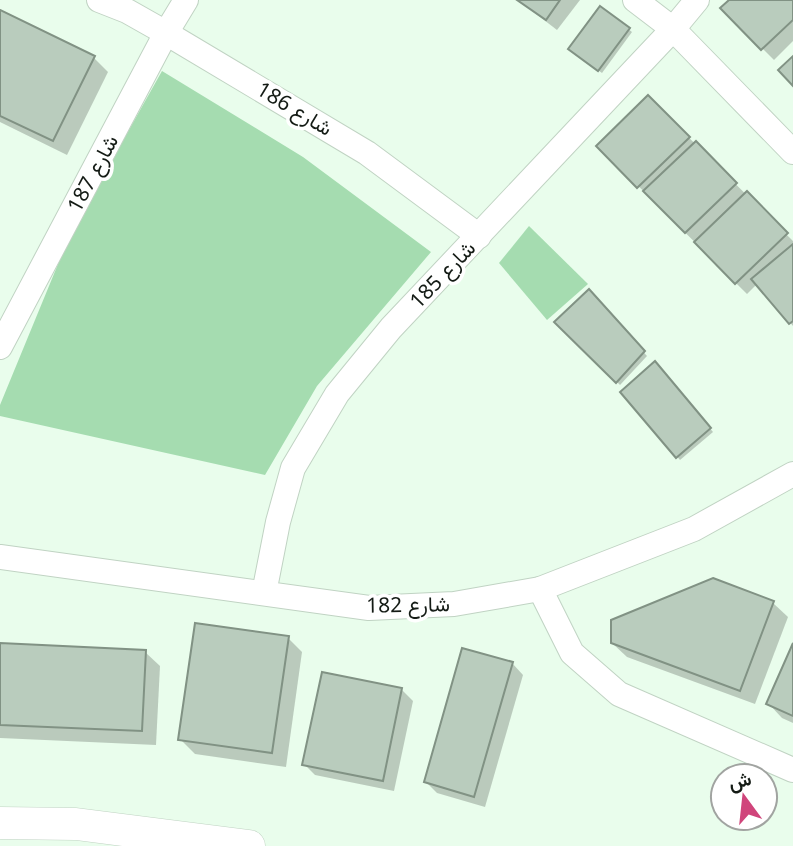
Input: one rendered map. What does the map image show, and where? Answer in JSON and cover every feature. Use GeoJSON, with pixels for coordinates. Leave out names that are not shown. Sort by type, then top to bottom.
{"type":"FeatureCollection","features":[{"type":"Feature","properties":{"kind":"main road"},"geometry":{"type":"LineString","coordinates":[[0,823],[76,824],[248,846]]}},
{"type":"Feature","properties":{"kind":"street","name":"شارع 186"},"geometry":{"type":"LineString","coordinates":[[99,0],[127,11],[166,33],[368,152],[479,236]]}},
{"type":"Feature","properties":{"kind":"street","name":"شارع 187"},"geometry":{"type":"LineString","coordinates":[[0,347],[186,0]]}},
{"type":"Feature","properties":{"kind":"street"},"geometry":{"type":"LineString","coordinates":[[635,0],[673,29],[793,152]]}},
{"type":"Feature","properties":{"kind":"street","name":"شارع 185"},"geometry":{"type":"LineString","coordinates":[[264,593],[278,522],[293,468],[337,394],[391,327],[673,29],[697,0]]}},
{"type":"Feature","properties":{"kind":"street","name":"شارع 182"},"geometry":{"type":"LineString","coordinates":[[0,557],[369,607],[454,604],[540,589],[694,529],[793,474]]}},
{"type":"Feature","properties":{"kind":"street"},"geometry":{"type":"LineString","coordinates":[[540,589],[572,653],[619,694],[793,770]]}},
{"type":"Feature","properties":{"kind":"green space"},"geometry":{"type":"Polygon","coordinates":[[[162,71],[303,157],[431,252],[317,386],[265,475],[0,416],[0,405],[70,235],[162,71]]]}},
{"type":"Feature","properties":{"kind":"green space"},"geometry":{"type":"Polygon","coordinates":[[[529,226],[588,284],[547,320],[499,263],[529,226]]]}},
{"type":"Feature","properties":{"kind":"building"},"geometry":{"type":"Polygon","coordinates":[[[517,0],[560,0],[546,20],[517,0]]]}},
{"type":"Feature","properties":{"kind":"building"},"geometry":{"type":"Polygon","coordinates":[[[729,0],[793,0],[793,20],[761,50],[720,8],[729,0]]]}},
{"type":"Feature","properties":{"kind":"building"},"geometry":{"type":"Polygon","coordinates":[[[600,6],[630,28],[598,71],[568,49],[600,6]]]}},
{"type":"Feature","properties":{"kind":"building"},"geometry":{"type":"Polygon","coordinates":[[[0,10],[95,56],[53,141],[0,116],[0,10]]]}},
{"type":"Feature","properties":{"kind":"building"},"geometry":{"type":"Polygon","coordinates":[[[793,56],[793,86],[778,70],[793,56]]]}},
{"type":"Feature","properties":{"kind":"building"},"geometry":{"type":"Polygon","coordinates":[[[648,95],[690,137],[637,188],[596,146],[648,95]]]}},
{"type":"Feature","properties":{"kind":"building"},"geometry":{"type":"Polygon","coordinates":[[[696,141],[737,183],[685,233],[643,191],[696,141]]]}},
{"type":"Feature","properties":{"kind":"building"},"geometry":{"type":"Polygon","coordinates":[[[747,191],[788,233],[735,284],[694,242],[747,191]]]}},
{"type":"Feature","properties":{"kind":"building"},"geometry":{"type":"Polygon","coordinates":[[[793,244],[793,321],[789,324],[751,279],[793,244]]]}},
{"type":"Feature","properties":{"kind":"building"},"geometry":{"type":"Polygon","coordinates":[[[589,289],[645,351],[616,383],[554,322],[589,289]]]}},
{"type":"Feature","properties":{"kind":"building"},"geometry":{"type":"Polygon","coordinates":[[[655,361],[711,428],[676,458],[620,392],[655,361]]]}},
{"type":"Feature","properties":{"kind":"building"},"geometry":{"type":"Polygon","coordinates":[[[713,578],[774,601],[740,691],[611,643],[611,620],[713,578]]]}},
{"type":"Feature","properties":{"kind":"building"},"geometry":{"type":"Polygon","coordinates":[[[195,623],[289,636],[272,753],[178,740],[195,623]]]}},
{"type":"Feature","properties":{"kind":"building"},"geometry":{"type":"Polygon","coordinates":[[[0,643],[146,650],[142,731],[0,725],[0,643]]]}},
{"type":"Feature","properties":{"kind":"building"},"geometry":{"type":"Polygon","coordinates":[[[793,643],[793,716],[766,704],[793,643]]]}},
{"type":"Feature","properties":{"kind":"building"},"geometry":{"type":"Polygon","coordinates":[[[462,648],[513,662],[474,797],[424,782],[462,648]]]}},
{"type":"Feature","properties":{"kind":"building"},"geometry":{"type":"Polygon","coordinates":[[[322,672],[402,688],[383,781],[302,765],[322,672]]]}}]}
